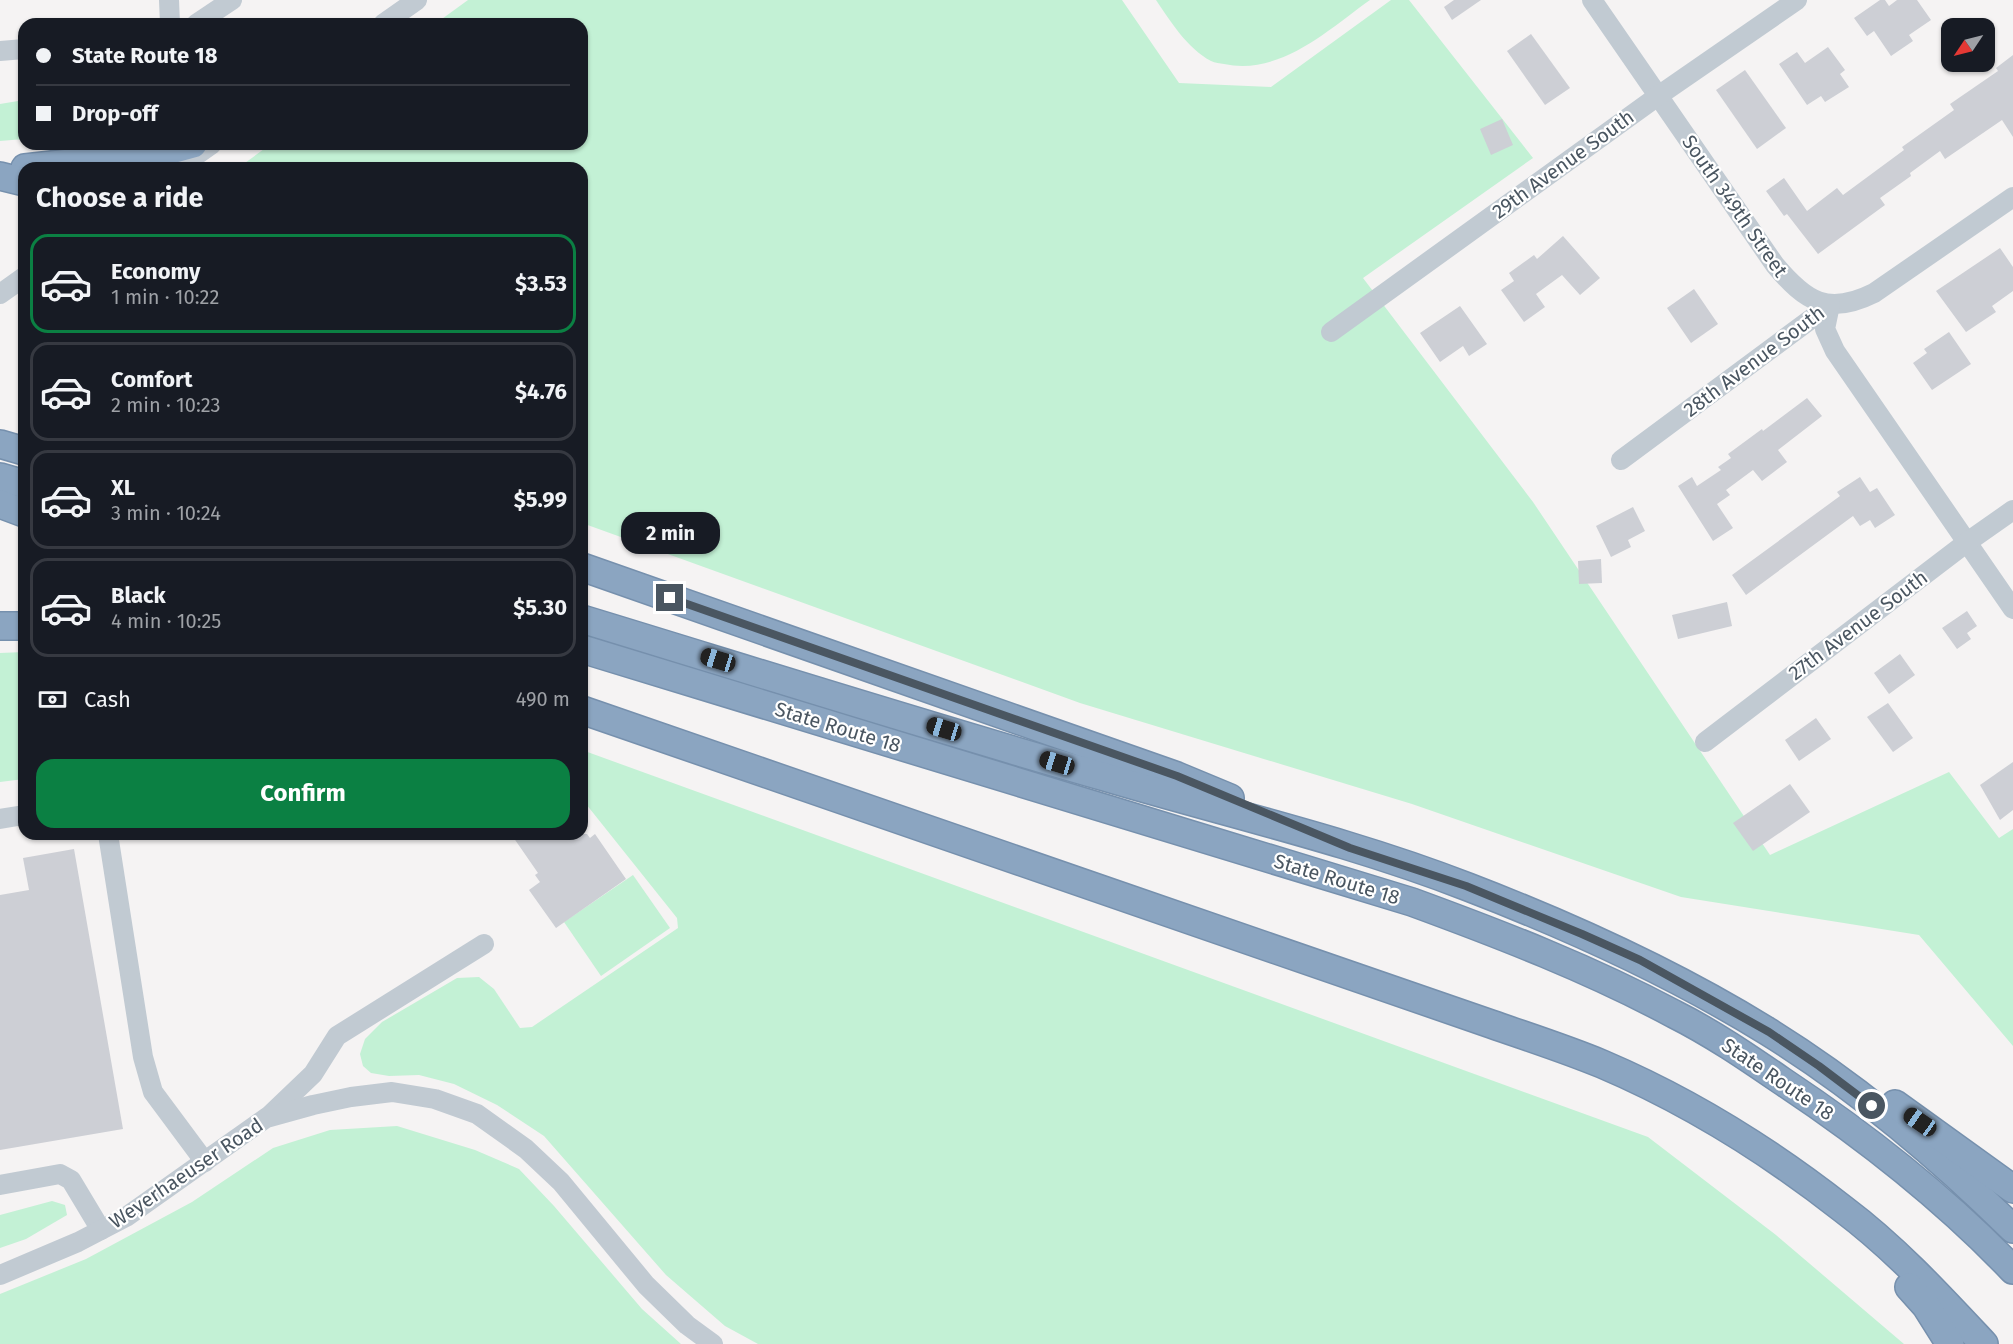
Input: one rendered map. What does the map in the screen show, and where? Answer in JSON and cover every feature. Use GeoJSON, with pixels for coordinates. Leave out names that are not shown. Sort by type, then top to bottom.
{"type":"FeatureCollection","features":[{"type":"Feature","properties":{"kind":"highway"},"geometry":{"type":"LineString","coordinates":[[79,162],[171,150]]}},
{"type":"Feature","properties":{"kind":"highway"},"geometry":{"type":"LineString","coordinates":[[0,171],[18,169]]}},
{"type":"Feature","properties":{"kind":"highway"},"geometry":{"type":"LineString","coordinates":[[0,176],[18,180]]}},
{"type":"Feature","properties":{"kind":"highway"},"geometry":{"type":"LineString","coordinates":[[0,444],[18,449]]}},
{"type":"Feature","properties":{"kind":"highway"},"geometry":{"type":"LineString","coordinates":[[0,477],[18,482]]}},
{"type":"Feature","properties":{"kind":"highway"},"geometry":{"type":"LineString","coordinates":[[0,504],[18,511]]}},
{"type":"Feature","properties":{"kind":"highway"},"geometry":{"type":"LineString","coordinates":[[588,569],[1177,776],[1350,848]]}},
{"type":"Feature","properties":{"kind":"highway","name":"State Route 18"},"geometry":{"type":"LineString","coordinates":[[588,622],[1102,777],[1350,848],[1466,886],[1582,934],[1640,960],[1769,1032],[1819,1066],[1889,1119],[2013,1229]]}},
{"type":"Feature","properties":{"kind":"highway"},"geometry":{"type":"LineString","coordinates":[[0,626],[18,626]]}},
{"type":"Feature","properties":{"kind":"highway","name":"State Route 18"},"geometry":{"type":"LineString","coordinates":[[588,651],[1412,902],[1514,939],[1600,977],[1676,1015],[1753,1061],[1889,1156],[2013,1270]]}},
{"type":"Feature","properties":{"kind":"highway"},"geometry":{"type":"LineString","coordinates":[[588,712],[1501,1027],[1603,1065],[1691,1108],[1780,1162],[1845,1210],[1926,1282],[1984,1344]]}},
{"type":"Feature","properties":{"kind":"highway"},"geometry":{"type":"LineString","coordinates":[[1769,1032],[1863,1082],[2013,1189]]}},
{"type":"Feature","properties":{"kind":"highway"},"geometry":{"type":"LineString","coordinates":[[1845,1210],[1926,1306],[1950,1344]]}},
{"type":"Feature","properties":{"kind":"street"},"geometry":{"type":"LineString","coordinates":[[169,0],[170,18]]}},
{"type":"Feature","properties":{"kind":"street"},"geometry":{"type":"LineString","coordinates":[[205,18],[232,0]]}},
{"type":"Feature","properties":{"kind":"street"},"geometry":{"type":"LineString","coordinates":[[392,18],[417,0]]}},
{"type":"Feature","properties":{"kind":"street","name":"South 349th Street"},"geometry":{"type":"LineString","coordinates":[[1592,0],[1776,265],[1806,296],[1830,305]]}},
{"type":"Feature","properties":{"kind":"street","name":"29th Avenue South"},"geometry":{"type":"LineString","coordinates":[[1331,332],[1658,96],[1797,0]]}},
{"type":"Feature","properties":{"kind":"street"},"geometry":{"type":"LineString","coordinates":[[0,51],[18,50]]}},
{"type":"Feature","properties":{"kind":"street"},"geometry":{"type":"LineString","coordinates":[[186,162],[204,150]]}},
{"type":"Feature","properties":{"kind":"street","name":"28th Avenue South"},"geometry":{"type":"LineString","coordinates":[[1621,460],[1830,305],[1855,301],[1874,293],[2013,197]]}},
{"type":"Feature","properties":{"kind":"street"},"geometry":{"type":"LineString","coordinates":[[0,294],[18,281]]}},
{"type":"Feature","properties":{"kind":"street"},"geometry":{"type":"LineString","coordinates":[[1830,305],[1825,329],[1834,351],[2013,609]]}},
{"type":"Feature","properties":{"kind":"street","name":"27th Avenue South"},"geometry":{"type":"LineString","coordinates":[[1705,742],[1966,543],[2013,510]]}},
{"type":"Feature","properties":{"kind":"street"},"geometry":{"type":"LineString","coordinates":[[0,819],[18,816]]}},
{"type":"Feature","properties":{"kind":"street"},"geometry":{"type":"LineString","coordinates":[[109,840],[143,1057],[153,1092],[205,1162]]}},
{"type":"Feature","properties":{"kind":"street"},"geometry":{"type":"LineString","coordinates":[[266,1119],[313,1074],[337,1036],[484,944]]}},
{"type":"Feature","properties":{"kind":"street","name":"Weyerhaeuser Road"},"geometry":{"type":"LineString","coordinates":[[0,1275],[78,1242],[126,1217],[266,1119],[313,1105],[392,1092],[435,1099],[477,1114],[526,1149],[561,1182],[646,1285],[687,1325],[713,1344]]}},
{"type":"Feature","properties":{"kind":"street"},"geometry":{"type":"LineString","coordinates":[[0,1185],[60,1174],[71,1180],[101,1230]]}},
{"type":"Feature","properties":{"kind":"green space"},"geometry":{"type":"Polygon","coordinates":[[[468,0],[1122,0],[1179,83],[1271,87],[1391,0],[1409,0],[1533,158],[1363,278],[1533,502],[1770,855],[1949,772],[1999,838],[2013,829],[2013,1046],[1919,935],[1681,897],[1412,804],[1080,703],[588,525],[588,162],[246,162],[263,150],[588,150],[588,18],[443,18],[468,0]]]}},
{"type":"Feature","properties":{"kind":"green space"},"geometry":{"type":"Polygon","coordinates":[[[1156,0],[1370,0],[1302,48],[1265,63],[1245,66],[1214,62],[1202,56],[1180,34],[1156,0]]]}},
{"type":"Feature","properties":{"kind":"green space"},"geometry":{"type":"Polygon","coordinates":[[[18,101],[18,140],[0,141],[0,104],[18,101]]]}},
{"type":"Feature","properties":{"kind":"green space"},"geometry":{"type":"Polygon","coordinates":[[[18,652],[18,780],[0,782],[0,653],[18,652]]]}},
{"type":"Feature","properties":{"kind":"green space"},"geometry":{"type":"Polygon","coordinates":[[[588,752],[1648,1137],[1776,1235],[1904,1344],[758,1344],[725,1326],[666,1275],[544,1136],[497,1105],[454,1084],[419,1075],[389,1076],[371,1073],[363,1066],[360,1054],[365,1039],[382,1022],[457,978],[479,977],[494,989],[520,1028],[532,1027],[678,928],[677,918],[588,807],[588,752]]]}},
{"type":"Feature","properties":{"kind":"green space"},"geometry":{"type":"Polygon","coordinates":[[[633,875],[670,928],[601,976],[564,922],[633,875]]]}},
{"type":"Feature","properties":{"kind":"green space"},"geometry":{"type":"Polygon","coordinates":[[[397,1126],[475,1150],[519,1169],[554,1206],[642,1309],[681,1344],[0,1344],[0,1294],[86,1259],[192,1202],[273,1148],[330,1130],[397,1126]]]}},
{"type":"Feature","properties":{"kind":"green space"},"geometry":{"type":"Polygon","coordinates":[[[52,1201],[65,1205],[67,1215],[26,1239],[0,1248],[0,1215],[52,1201]]]}},
{"type":"Feature","properties":{"kind":"building"},"geometry":{"type":"Polygon","coordinates":[[[1454,0],[1481,0],[1452,20],[1444,7],[1454,0]]]}},
{"type":"Feature","properties":{"kind":"building"},"geometry":{"type":"Polygon","coordinates":[[[1880,0],[1885,0],[1889,6],[1897,0],[1917,0],[1931,20],[1909,35],[1913,41],[1891,56],[1874,31],[1867,36],[1854,18],[1880,0]]]}},
{"type":"Feature","properties":{"kind":"building"},"geometry":{"type":"Polygon","coordinates":[[[1531,34],[1570,88],[1545,105],[1507,51],[1531,34]]]}},
{"type":"Feature","properties":{"kind":"building"},"geometry":{"type":"Polygon","coordinates":[[[1828,47],[1845,70],[1840,74],[1849,87],[1825,102],[1821,96],[1807,105],[1779,64],[1797,52],[1805,63],[1828,47]]]}},
{"type":"Feature","properties":{"kind":"building"},"geometry":{"type":"Polygon","coordinates":[[[2013,55],[2013,137],[2002,120],[1945,159],[1940,151],[1880,198],[1885,205],[1818,254],[1787,214],[1784,216],[1766,191],[1784,178],[1807,211],[1837,188],[1843,195],[1904,150],[1902,147],[1954,110],[1950,104],[1998,71],[1996,68],[2013,55]]]}},
{"type":"Feature","properties":{"kind":"building"},"geometry":{"type":"Polygon","coordinates":[[[1745,70],[1786,128],[1757,149],[1716,90],[1745,70]]]}},
{"type":"Feature","properties":{"kind":"building"},"geometry":{"type":"Polygon","coordinates":[[[1502,119],[1513,145],[1491,155],[1480,129],[1502,119]]]}},
{"type":"Feature","properties":{"kind":"building"},"geometry":{"type":"Polygon","coordinates":[[[1563,236],[1600,278],[1580,295],[1562,275],[1536,294],[1545,307],[1524,322],[1501,290],[1514,281],[1509,273],[1534,255],[1537,259],[1563,236]]]}},
{"type":"Feature","properties":{"kind":"building"},"geometry":{"type":"Polygon","coordinates":[[[2000,248],[2013,267],[2013,291],[1992,306],[1996,312],[1966,332],[1936,291],[2000,248]]]}},
{"type":"Feature","properties":{"kind":"building"},"geometry":{"type":"Polygon","coordinates":[[[1694,289],[1718,324],[1691,343],[1667,308],[1694,289]]]}},
{"type":"Feature","properties":{"kind":"building"},"geometry":{"type":"Polygon","coordinates":[[[1460,306],[1487,344],[1469,356],[1463,346],[1440,362],[1420,333],[1460,306]]]}},
{"type":"Feature","properties":{"kind":"building"},"geometry":{"type":"Polygon","coordinates":[[[1949,332],[1971,364],[1932,390],[1913,363],[1927,353],[1924,349],[1949,332]]]}},
{"type":"Feature","properties":{"kind":"building"},"geometry":{"type":"Polygon","coordinates":[[[1807,398],[1822,416],[1778,450],[1787,462],[1762,481],[1753,470],[1726,490],[1730,495],[1717,504],[1733,528],[1713,541],[1678,486],[1692,477],[1697,486],[1721,470],[1718,467],[1731,458],[1728,454],[1807,398]]]}},
{"type":"Feature","properties":{"kind":"building"},"geometry":{"type":"Polygon","coordinates":[[[1860,477],[1870,492],[1877,488],[1895,515],[1875,528],[1870,520],[1860,526],[1853,516],[1746,595],[1732,575],[1840,496],[1837,492],[1860,477]]]}},
{"type":"Feature","properties":{"kind":"building"},"geometry":{"type":"Polygon","coordinates":[[[1633,507],[1645,531],[1628,540],[1631,547],[1611,557],[1596,526],[1633,507]]]}},
{"type":"Feature","properties":{"kind":"building"},"geometry":{"type":"Polygon","coordinates":[[[1601,559],[1602,583],[1579,584],[1578,561],[1601,559]]]}},
{"type":"Feature","properties":{"kind":"building"},"geometry":{"type":"Polygon","coordinates":[[[1727,602],[1732,626],[1678,639],[1672,615],[1727,602]]]}},
{"type":"Feature","properties":{"kind":"building"},"geometry":{"type":"Polygon","coordinates":[[[1967,611],[1977,626],[1967,633],[1971,639],[1957,649],[1942,628],[1967,611]]]}},
{"type":"Feature","properties":{"kind":"building"},"geometry":{"type":"Polygon","coordinates":[[[1900,654],[1915,675],[1889,694],[1874,673],[1900,654]]]}},
{"type":"Feature","properties":{"kind":"building"},"geometry":{"type":"Polygon","coordinates":[[[1888,703],[1913,738],[1893,752],[1867,717],[1888,703]]]}},
{"type":"Feature","properties":{"kind":"building"},"geometry":{"type":"Polygon","coordinates":[[[1816,718],[1831,739],[1799,761],[1785,740],[1816,718]]]}},
{"type":"Feature","properties":{"kind":"building"},"geometry":{"type":"Polygon","coordinates":[[[2013,762],[2013,810],[2000,820],[1980,785],[2013,762]]]}},
{"type":"Feature","properties":{"kind":"building"},"geometry":{"type":"Polygon","coordinates":[[[1790,784],[1810,812],[1753,851],[1733,823],[1790,784]]]}},
{"type":"Feature","properties":{"kind":"building"},"geometry":{"type":"Polygon","coordinates":[[[595,834],[626,879],[556,928],[529,890],[540,882],[535,875],[538,873],[515,840],[588,840],[588,835],[590,838],[595,834]]]}},
{"type":"Feature","properties":{"kind":"building"},"geometry":{"type":"Polygon","coordinates":[[[74,849],[123,1129],[0,1150],[0,895],[29,890],[23,858],[74,849]]]}},
{"type":"Feature","properties":{"kind":"route"},"geometry":{"type":"LineString","coordinates":[[670,598],[1177,776],[1350,848],[1466,886],[1582,934],[1640,960],[1769,1032],[1872,1106]]}}]}
